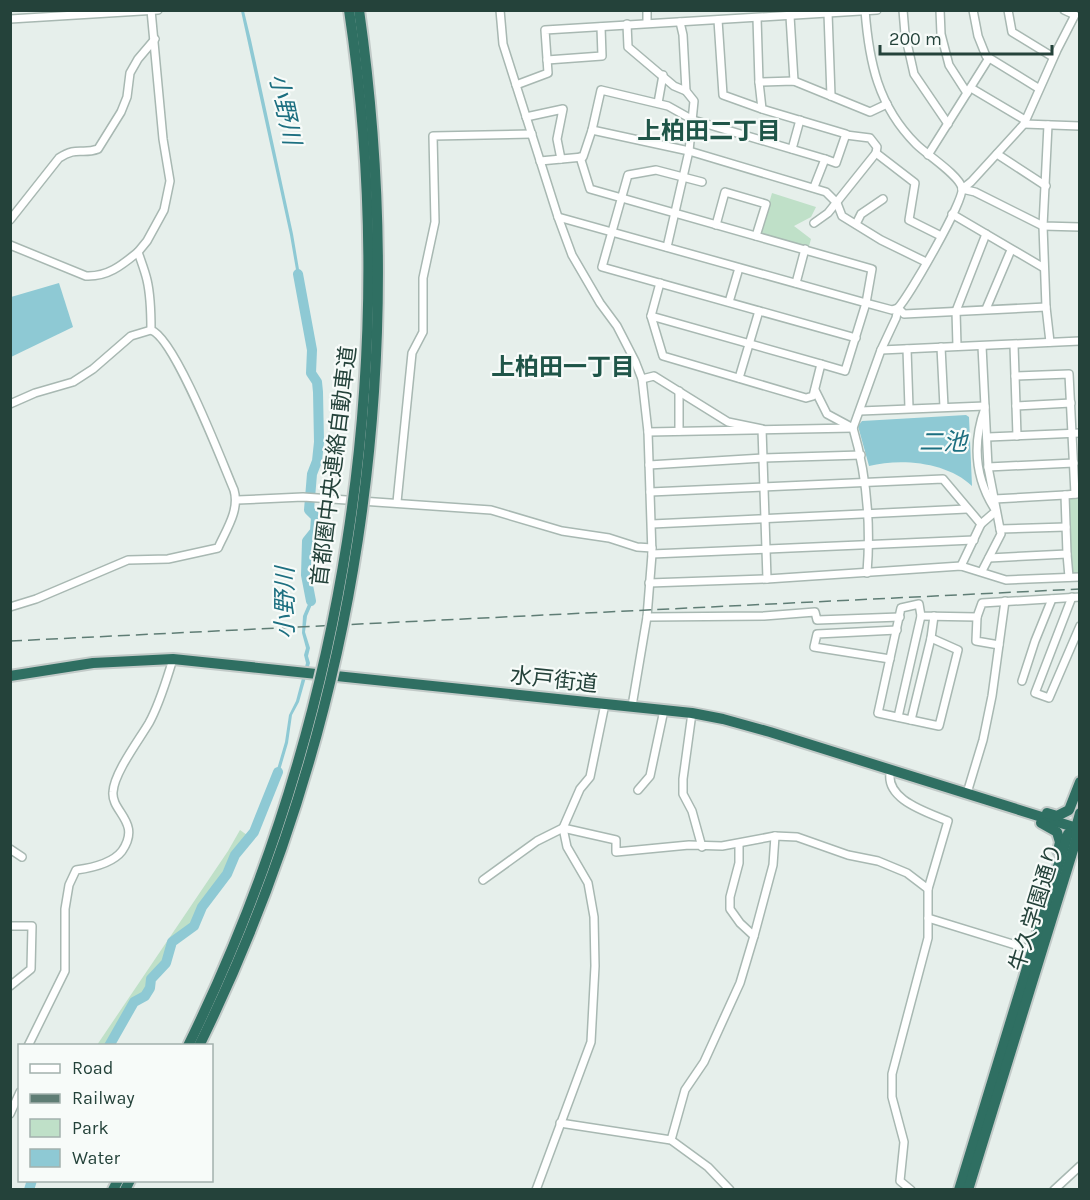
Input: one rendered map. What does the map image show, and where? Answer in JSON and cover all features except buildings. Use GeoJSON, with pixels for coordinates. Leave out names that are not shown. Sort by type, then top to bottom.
{"type":"FeatureCollection","features":[{"type":"Feature","properties":{"kind":"highway","name":"首都圏中央連絡自動車道"},"geometry":{"type":"LineString","coordinates":[[189,1044],[252,899],[298,763],[325,659],[351,525],[360,449],[369,280],[363,134],[349,10]]}},
{"type":"Feature","properties":{"kind":"highway","name":"首都圏中央連絡自動車道"},"geometry":{"type":"LineString","coordinates":[[200,1044],[260,904],[292,818],[334,664],[355,563],[370,451],[377,365],[379,286],[374,145],[360,10]]}},
{"type":"Feature","properties":{"kind":"highway","name":"水戸街道"},"geometry":{"type":"LineString","coordinates":[[10,676],[93,663],[173,659],[692,713],[723,719],[891,769],[1078,829]]}},
{"type":"Feature","properties":{"kind":"highway"},"geometry":{"type":"LineString","coordinates":[[1026,812],[1042,811],[1057,816],[1066,813],[1073,805],[1080,782]]}},
{"type":"Feature","properties":{"kind":"highway"},"geometry":{"type":"LineString","coordinates":[[1010,807],[1013,812],[1050,826],[1057,832],[1060,842],[1052,873],[1057,887],[1068,879],[1080,847]]}},
{"type":"Feature","properties":{"kind":"highway","name":"牛久学園通り"},"geometry":{"type":"LineString","coordinates":[[968,1190],[1057,887],[1068,834],[1078,829],[1080,813]]}},
{"type":"Feature","properties":{"kind":"highway","name":"牛久学園通り"},"geometry":{"type":"LineString","coordinates":[[959,1190],[1037,952]]}},
{"type":"Feature","properties":{"kind":"street"},"geometry":{"type":"LineString","coordinates":[[10,19],[158,10]]}},
{"type":"Feature","properties":{"kind":"street"},"geometry":{"type":"LineString","coordinates":[[500,10],[503,44],[558,218],[572,255],[600,303],[617,326],[642,379],[648,432],[652,551],[647,617],[632,706]]}},
{"type":"Feature","properties":{"kind":"street"},"geometry":{"type":"LineString","coordinates":[[647,10],[647,23]]}},
{"type":"Feature","properties":{"kind":"street"},"geometry":{"type":"LineString","coordinates":[[516,86],[548,73],[545,30],[877,10]]}},
{"type":"Feature","properties":{"kind":"street"},"geometry":{"type":"LineString","coordinates":[[903,10],[905,34],[914,74],[948,124]]}},
{"type":"Feature","properties":{"kind":"street"},"geometry":{"type":"LineString","coordinates":[[940,10],[940,34],[949,65],[969,90],[1024,122],[1080,126]]}},
{"type":"Feature","properties":{"kind":"street"},"geometry":{"type":"LineString","coordinates":[[973,10],[983,51],[989,58],[1038,88]]}},
{"type":"Feature","properties":{"kind":"street"},"geometry":{"type":"LineString","coordinates":[[1008,10],[1012,32],[1053,57]]}},
{"type":"Feature","properties":{"kind":"street"},"geometry":{"type":"LineString","coordinates":[[962,189],[997,154],[1024,122],[1038,88],[1075,15],[1064,10]]}},
{"type":"Feature","properties":{"kind":"street"},"geometry":{"type":"LineString","coordinates":[[10,245],[87,276],[99,276],[124,264],[147,241],[164,210],[170,181],[163,139],[151,11]]}},
{"type":"Feature","properties":{"kind":"street"},"geometry":{"type":"LineString","coordinates":[[865,11],[870,60],[887,104],[906,134],[957,179],[962,189],[961,199],[898,308],[853,428],[861,454],[866,483],[869,543],[867,573]]}},
{"type":"Feature","properties":{"kind":"street"},"geometry":{"type":"LineString","coordinates":[[828,13],[831,96]]}},
{"type":"Feature","properties":{"kind":"street"},"geometry":{"type":"LineString","coordinates":[[790,16],[794,81]]}},
{"type":"Feature","properties":{"kind":"street"},"geometry":{"type":"LineString","coordinates":[[757,18],[762,109]]}},
{"type":"Feature","properties":{"kind":"street"},"geometry":{"type":"LineString","coordinates":[[718,20],[723,95],[846,135],[870,138],[877,147],[876,153],[837,203],[814,223]]}},
{"type":"Feature","properties":{"kind":"street"},"geometry":{"type":"LineString","coordinates":[[680,22],[683,35],[686,91]]}},
{"type":"Feature","properties":{"kind":"street"},"geometry":{"type":"LineString","coordinates":[[627,24],[628,47],[674,86],[686,91],[694,101],[689,151],[667,247]]}},
{"type":"Feature","properties":{"kind":"street"},"geometry":{"type":"LineString","coordinates":[[547,60],[602,56],[601,27]]}},
{"type":"Feature","properties":{"kind":"street"},"geometry":{"type":"LineString","coordinates":[[10,220],[59,158],[76,150],[98,149],[127,97],[130,73],[138,59],[155,39]]}},
{"type":"Feature","properties":{"kind":"street"},"geometry":{"type":"LineString","coordinates":[[928,155],[989,58]]}},
{"type":"Feature","properties":{"kind":"street"},"geometry":{"type":"LineString","coordinates":[[658,103],[663,75]]}},
{"type":"Feature","properties":{"kind":"street"},"geometry":{"type":"LineString","coordinates":[[759,82],[794,81],[870,112],[887,104]]}},
{"type":"Feature","properties":{"kind":"street"},"geometry":{"type":"LineString","coordinates":[[540,161],[584,157],[601,90],[668,106],[693,120],[836,163],[846,135]]}},
{"type":"Feature","properties":{"kind":"street"},"geometry":{"type":"LineString","coordinates":[[526,117],[563,110],[557,139],[561,159]]}},
{"type":"Feature","properties":{"kind":"street"},"geometry":{"type":"LineString","coordinates":[[792,149],[800,120]]}},
{"type":"Feature","properties":{"kind":"street"},"geometry":{"type":"LineString","coordinates":[[1048,125],[1043,226],[1046,307],[1050,342]]}},
{"type":"Feature","properties":{"kind":"street"},"geometry":{"type":"LineString","coordinates":[[592,130],[689,151],[814,187],[826,192],[837,203],[842,216],[881,240],[926,262]]}},
{"type":"Feature","properties":{"kind":"street"},"geometry":{"type":"LineString","coordinates":[[396,502],[412,353],[423,332],[423,278],[435,222],[433,136],[532,134]]}},
{"type":"Feature","properties":{"kind":"street"},"geometry":{"type":"LineString","coordinates":[[876,153],[915,183],[909,220],[941,236]]}},
{"type":"Feature","properties":{"kind":"street"},"geometry":{"type":"LineString","coordinates":[[997,154],[1046,186]]}},
{"type":"Feature","properties":{"kind":"street"},"geometry":{"type":"LineString","coordinates":[[580,158],[590,189],[872,269],[866,303],[845,371],[651,316]]}},
{"type":"Feature","properties":{"kind":"street"},"geometry":{"type":"LineString","coordinates":[[814,187],[825,159]]}},
{"type":"Feature","properties":{"kind":"street"},"geometry":{"type":"LineString","coordinates":[[702,182],[656,170],[628,175],[602,267],[856,338]]}},
{"type":"Feature","properties":{"kind":"street"},"geometry":{"type":"LineString","coordinates":[[962,189],[975,192],[1043,226],[1080,227]]}},
{"type":"Feature","properties":{"kind":"street"},"geometry":{"type":"LineString","coordinates":[[716,225],[725,192],[766,204],[756,236]]}},
{"type":"Feature","properties":{"kind":"street"},"geometry":{"type":"LineString","coordinates":[[856,224],[861,214],[883,199]]}},
{"type":"Feature","properties":{"kind":"street"},"geometry":{"type":"LineString","coordinates":[[952,214],[1044,268]]}},
{"type":"Feature","properties":{"kind":"street"},"geometry":{"type":"LineString","coordinates":[[558,218],[892,310],[898,308]]}},
{"type":"Feature","properties":{"kind":"street"},"geometry":{"type":"LineString","coordinates":[[957,346],[956,312],[986,234]]}},
{"type":"Feature","properties":{"kind":"street"},"geometry":{"type":"LineString","coordinates":[[796,284],[805,249]]}},
{"type":"Feature","properties":{"kind":"street"},"geometry":{"type":"LineString","coordinates":[[986,309],[1011,250]]}},
{"type":"Feature","properties":{"kind":"street"},"geometry":{"type":"LineString","coordinates":[[138,252],[147,277],[151,330]]}},
{"type":"Feature","properties":{"kind":"street"},"geometry":{"type":"LineString","coordinates":[[729,302],[739,268]]}},
{"type":"Feature","properties":{"kind":"street"},"geometry":{"type":"LineString","coordinates":[[660,283],[651,316],[663,356],[806,398],[813,396],[821,364]]}},
{"type":"Feature","properties":{"kind":"street"},"geometry":{"type":"LineString","coordinates":[[898,308],[904,314],[1046,307]]}},
{"type":"Feature","properties":{"kind":"street"},"geometry":{"type":"LineString","coordinates":[[739,378],[759,311]]}},
{"type":"Feature","properties":{"kind":"street"},"geometry":{"type":"LineString","coordinates":[[10,404],[35,393],[74,382],[93,369],[131,336],[151,330],[156,332],[164,341],[189,383],[237,500],[218,548],[168,559],[128,560],[36,599],[10,607]]}},
{"type":"Feature","properties":{"kind":"street"},"geometry":{"type":"LineString","coordinates":[[881,350],[1080,341]]}},
{"type":"Feature","properties":{"kind":"street"},"geometry":{"type":"LineString","coordinates":[[1014,345],[1017,436]]}},
{"type":"Feature","properties":{"kind":"street"},"geometry":{"type":"LineString","coordinates":[[982,346],[988,467],[1001,534],[982,571]]}},
{"type":"Feature","properties":{"kind":"street"},"geometry":{"type":"LineString","coordinates":[[941,347],[944,407]]}},
{"type":"Feature","properties":{"kind":"street"},"geometry":{"type":"LineString","coordinates":[[906,349],[909,408]]}},
{"type":"Feature","properties":{"kind":"street"},"geometry":{"type":"LineString","coordinates":[[994,499],[1077,494],[1074,463],[1076,432],[1069,374],[1015,376]]}},
{"type":"Feature","properties":{"kind":"street"},"geometry":{"type":"LineString","coordinates":[[642,379],[654,376],[728,422],[762,429]]}},
{"type":"Feature","properties":{"kind":"street"},"geometry":{"type":"LineString","coordinates":[[814,390],[827,414],[853,428]]}},
{"type":"Feature","properties":{"kind":"street"},"geometry":{"type":"LineString","coordinates":[[679,392],[679,431]]}},
{"type":"Feature","properties":{"kind":"street"},"geometry":{"type":"LineString","coordinates":[[1016,406],[1071,404]]}},
{"type":"Feature","properties":{"kind":"street"},"geometry":{"type":"LineString","coordinates":[[860,411],[985,406]]}},
{"type":"Feature","properties":{"kind":"street"},"geometry":{"type":"LineString","coordinates":[[985,406],[979,423],[976,454],[985,494],[996,511]]}},
{"type":"Feature","properties":{"kind":"street"},"geometry":{"type":"LineString","coordinates":[[648,432],[853,428]]}},
{"type":"Feature","properties":{"kind":"street"},"geometry":{"type":"LineString","coordinates":[[762,429],[767,579]]}},
{"type":"Feature","properties":{"kind":"street"},"geometry":{"type":"LineString","coordinates":[[988,437],[1076,432]]}},
{"type":"Feature","properties":{"kind":"street"},"geometry":{"type":"LineString","coordinates":[[649,465],[861,454]]}},
{"type":"Feature","properties":{"kind":"street"},"geometry":{"type":"LineString","coordinates":[[988,467],[1074,463]]}},
{"type":"Feature","properties":{"kind":"street"},"geometry":{"type":"LineString","coordinates":[[650,492],[944,479],[981,524]]}},
{"type":"Feature","properties":{"kind":"street"},"geometry":{"type":"LineString","coordinates":[[1065,495],[1069,577]]}},
{"type":"Feature","properties":{"kind":"street"},"geometry":{"type":"LineString","coordinates":[[237,500],[303,497],[491,510],[562,531],[609,538],[652,551],[974,540]]}},
{"type":"Feature","properties":{"kind":"street"},"geometry":{"type":"LineString","coordinates":[[652,524],[967,509]]}},
{"type":"Feature","properties":{"kind":"street"},"geometry":{"type":"LineString","coordinates":[[961,566],[981,524],[996,511]]}},
{"type":"Feature","properties":{"kind":"street"},"geometry":{"type":"LineString","coordinates":[[1000,529],[1066,527]]}},
{"type":"Feature","properties":{"kind":"street"},"geometry":{"type":"LineString","coordinates":[[989,558],[1067,554]]}},
{"type":"Feature","properties":{"kind":"street"},"geometry":{"type":"LineString","coordinates":[[649,583],[767,579],[961,566],[1006,580],[1080,577]]}},
{"type":"Feature","properties":{"kind":"street"},"geometry":{"type":"LineString","coordinates":[[999,645],[976,641],[977,617],[982,603],[1076,597],[1035,693],[1049,698],[1080,626]]}},
{"type":"Feature","properties":{"kind":"street"},"geometry":{"type":"LineString","coordinates":[[1022,681],[1052,599]]}},
{"type":"Feature","properties":{"kind":"street"},"geometry":{"type":"LineString","coordinates":[[967,794],[983,740],[992,696],[1005,601]]}},
{"type":"Feature","properties":{"kind":"street"},"geometry":{"type":"LineString","coordinates":[[898,717],[921,616],[919,604],[901,608],[878,713],[939,726],[958,650],[931,638]]}},
{"type":"Feature","properties":{"kind":"street"},"geometry":{"type":"LineString","coordinates":[[647,617],[764,616],[815,612],[817,620],[900,617]]}},
{"type":"Feature","properties":{"kind":"street"},"geometry":{"type":"LineString","coordinates":[[921,616],[977,617]]}},
{"type":"Feature","properties":{"kind":"street"},"geometry":{"type":"LineString","coordinates":[[911,720],[931,638],[934,616]]}},
{"type":"Feature","properties":{"kind":"street"},"geometry":{"type":"LineString","coordinates":[[890,659],[814,647],[817,634],[897,630]]}},
{"type":"Feature","properties":{"kind":"street"},"geometry":{"type":"LineString","coordinates":[[29,1044],[65,971],[65,909],[69,885],[76,870],[109,860],[121,852],[126,841],[129,831],[127,820],[114,800],[113,791],[125,761],[149,723],[159,702],[173,659]]}},
{"type":"Feature","properties":{"kind":"street"},"geometry":{"type":"LineString","coordinates":[[536,1190],[591,1042],[595,966],[594,917],[588,883],[567,847],[563,828],[580,789],[590,777],[605,704]]}},
{"type":"Feature","properties":{"kind":"street"},"geometry":{"type":"LineString","coordinates":[[638,790],[650,776],[664,710]]}},
{"type":"Feature","properties":{"kind":"street"},"geometry":{"type":"LineString","coordinates":[[692,713],[683,794],[692,810],[702,847]]}},
{"type":"Feature","properties":{"kind":"street"},"geometry":{"type":"LineString","coordinates":[[891,769],[888,776],[894,792],[916,807],[948,821],[928,889],[928,938],[892,1074],[892,1097],[904,1142],[900,1181],[911,1190]]}},
{"type":"Feature","properties":{"kind":"street"},"geometry":{"type":"LineString","coordinates":[[483,880],[537,841],[563,828],[616,840],[616,852],[689,845],[702,847],[739,844],[776,836],[797,837],[848,855],[878,861],[907,873],[928,889]]}},
{"type":"Feature","properties":{"kind":"street"},"geometry":{"type":"LineString","coordinates":[[671,1140],[685,1090],[704,1062],[740,983],[773,866],[776,836]]}},
{"type":"Feature","properties":{"kind":"street"},"geometry":{"type":"LineString","coordinates":[[739,844],[739,863],[730,897],[730,909],[740,923],[754,936]]}},
{"type":"Feature","properties":{"kind":"street"},"geometry":{"type":"LineString","coordinates":[[10,849],[22,857]]}},
{"type":"Feature","properties":{"kind":"street"},"geometry":{"type":"LineString","coordinates":[[928,918],[1037,952]]}},
{"type":"Feature","properties":{"kind":"street"},"geometry":{"type":"LineString","coordinates":[[10,926],[32,926],[31,969],[10,986]]}},
{"type":"Feature","properties":{"kind":"street"},"geometry":{"type":"LineString","coordinates":[[10,1114],[18,1096]]}},
{"type":"Feature","properties":{"kind":"street"},"geometry":{"type":"LineString","coordinates":[[560,1123],[671,1140],[708,1167],[730,1190]]}},
{"type":"Feature","properties":{"kind":"street"},"geometry":{"type":"LineString","coordinates":[[1054,1190],[1080,1166]]}},
{"type":"Feature","properties":{"kind":"green space"},"geometry":{"type":"Polygon","coordinates":[[[772,193],[816,207],[811,217],[794,226],[811,239],[808,250],[760,234],[772,193]]]}},
{"type":"Feature","properties":{"kind":"green space"},"geometry":{"type":"Polygon","coordinates":[[[1078,497],[1079,573],[1073,573],[1070,570],[1066,502],[1070,498],[1078,497]]]}},
{"type":"Feature","properties":{"kind":"green space"},"geometry":{"type":"Polygon","coordinates":[[[240,830],[247,835],[231,854],[219,880],[200,904],[193,925],[177,934],[173,939],[167,956],[149,979],[149,988],[132,1003],[109,1044],[98,1044],[240,830]]]}},
{"type":"Feature","properties":{"kind":"water"},"geometry":{"type":"Polygon","coordinates":[[[241,11],[244,11],[251,40],[293,234],[302,287],[299,287],[290,235],[241,11]]]}},
{"type":"Feature","properties":{"kind":"water"},"geometry":{"type":"Polygon","coordinates":[[[59,283],[73,327],[11,357],[11,297],[59,283]]]}},
{"type":"Feature","properties":{"kind":"water","name":"二池"},"geometry":{"type":"Polygon","coordinates":[[[966,415],[969,417],[972,486],[950,472],[923,464],[895,462],[869,466],[858,426],[862,421],[966,415]]]}},
{"type":"Feature","properties":{"kind":"water"},"geometry":{"type":"Polygon","coordinates":[[[310,587],[313,602],[307,616],[305,632],[310,648],[308,656],[310,663],[299,702],[292,715],[288,743],[276,784],[273,783],[285,742],[289,715],[296,701],[306,663],[304,655],[306,648],[302,633],[303,616],[309,602],[307,588],[310,587]]]}},
{"type":"Feature","properties":{"kind":"waterway","name":"小野川"},"geometry":{"type":"LineString","coordinates":[[298,274],[312,350],[311,373],[317,382],[318,392],[319,442],[317,461],[312,474],[309,510],[316,517],[315,531],[307,541],[306,575],[311,601]]}},
{"type":"Feature","properties":{"kind":"waterway","name":"小野川"},"geometry":{"type":"LineString","coordinates":[[110,1044],[134,1002],[145,996],[150,988],[151,979],[166,963],[172,942],[194,926],[202,907],[227,874],[235,855],[254,832],[278,772]]}},
{"type":"Feature","properties":{"kind":"waterway","name":"小野川"},"geometry":{"type":"LineString","coordinates":[[29,1190],[31,1182]]}},
{"type":"Feature","properties":{"kind":"railway"},"geometry":{"type":"LineString","coordinates":[[10,641],[1080,589]]}},
{"type":"Feature","properties":{"kind":"district","name":"上柏田二丁目"},"geometry":{"type":"Point","coordinates":[709,131]}},
{"type":"Feature","properties":{"kind":"district","name":"上柏田一丁目"},"geometry":{"type":"Point","coordinates":[563,367]}}]}
